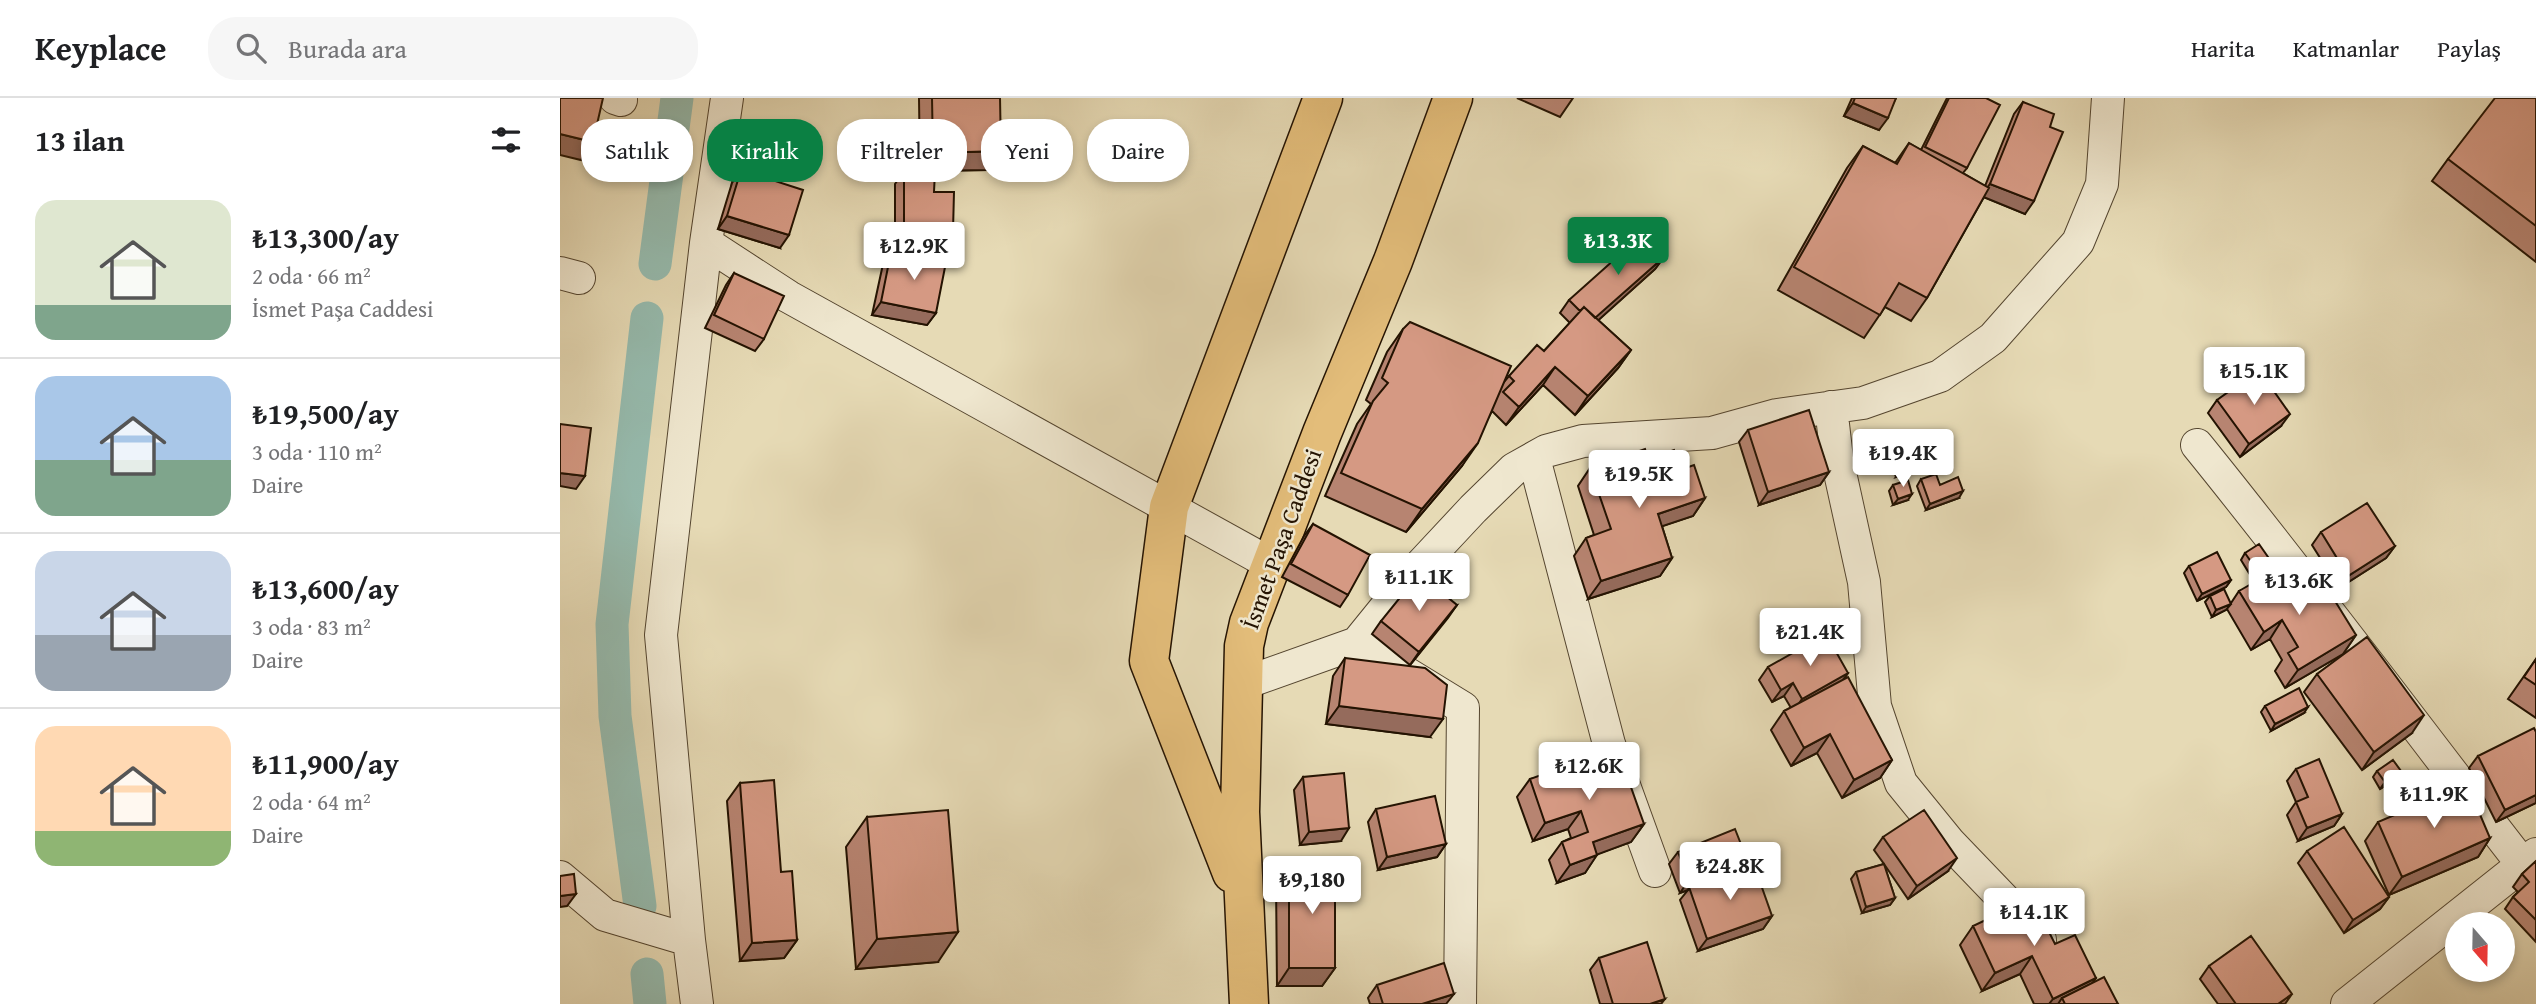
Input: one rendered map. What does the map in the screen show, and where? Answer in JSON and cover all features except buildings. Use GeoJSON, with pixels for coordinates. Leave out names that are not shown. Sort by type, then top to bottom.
{"type":"FeatureCollection","features":[{"type":"Feature","properties":{"kind":"main road"},"geometry":{"type":"LineString","coordinates":[[1244,903],[1149,661],[1168,507],[1323,98]]}},
{"type":"Feature","properties":{"kind":"main road","name":"İsmet Paşa Caddesi"},"geometry":{"type":"LineString","coordinates":[[1249,1004],[1240,812],[1242,684],[1244,646],[1249,623],[1322,433],[1393,261],[1453,98]]}},
{"type":"Feature","properties":{"kind":"street"},"geometry":{"type":"LineString","coordinates":[[697,1004],[661,635],[706,243],[727,98]]}},
{"type":"Feature","properties":{"kind":"street"},"geometry":{"type":"LineString","coordinates":[[1242,684],[1357,643],[1417,569],[1474,509],[1514,469],[1546,452],[1583,441],[1712,433],[1777,415],[1863,402],[1940,376],[1993,338],[2078,242],[2102,184],[2108,98]]}},
{"type":"Feature","properties":{"kind":"street"},"geometry":{"type":"LineString","coordinates":[[706,243],[799,303],[1271,564]]}},
{"type":"Feature","properties":{"kind":"street"},"geometry":{"type":"LineString","coordinates":[[1831,407],[1837,459],[1864,582],[1875,706],[1901,783],[1949,842],[2020,916],[2054,959]]}},
{"type":"Feature","properties":{"kind":"street"},"geometry":{"type":"LineString","coordinates":[[2197,445],[2285,554],[2390,695],[2529,859],[2347,1004]]}},
{"type":"Feature","properties":{"kind":"street"},"geometry":{"type":"LineString","coordinates":[[1534,458],[1609,744],[1656,871]]}},
{"type":"Feature","properties":{"kind":"street"},"geometry":{"type":"LineString","coordinates":[[1357,643],[1463,708],[1460,1004]]}},
{"type":"Feature","properties":{"kind":"street"},"geometry":{"type":"LineString","coordinates":[[560,877],[605,915],[689,940]]}},
{"type":"Feature","properties":{"kind":"waterway"},"geometry":{"type":"LineString","coordinates":[[655,264],[677,98]]}},
{"type":"Feature","properties":{"kind":"waterway"},"geometry":{"type":"LineString","coordinates":[[640,906],[615,716],[612,624],[647,318]]}},
{"type":"Feature","properties":{"kind":"waterway"},"geometry":{"type":"LineString","coordinates":[[647,974],[650,1004]]}}]}
